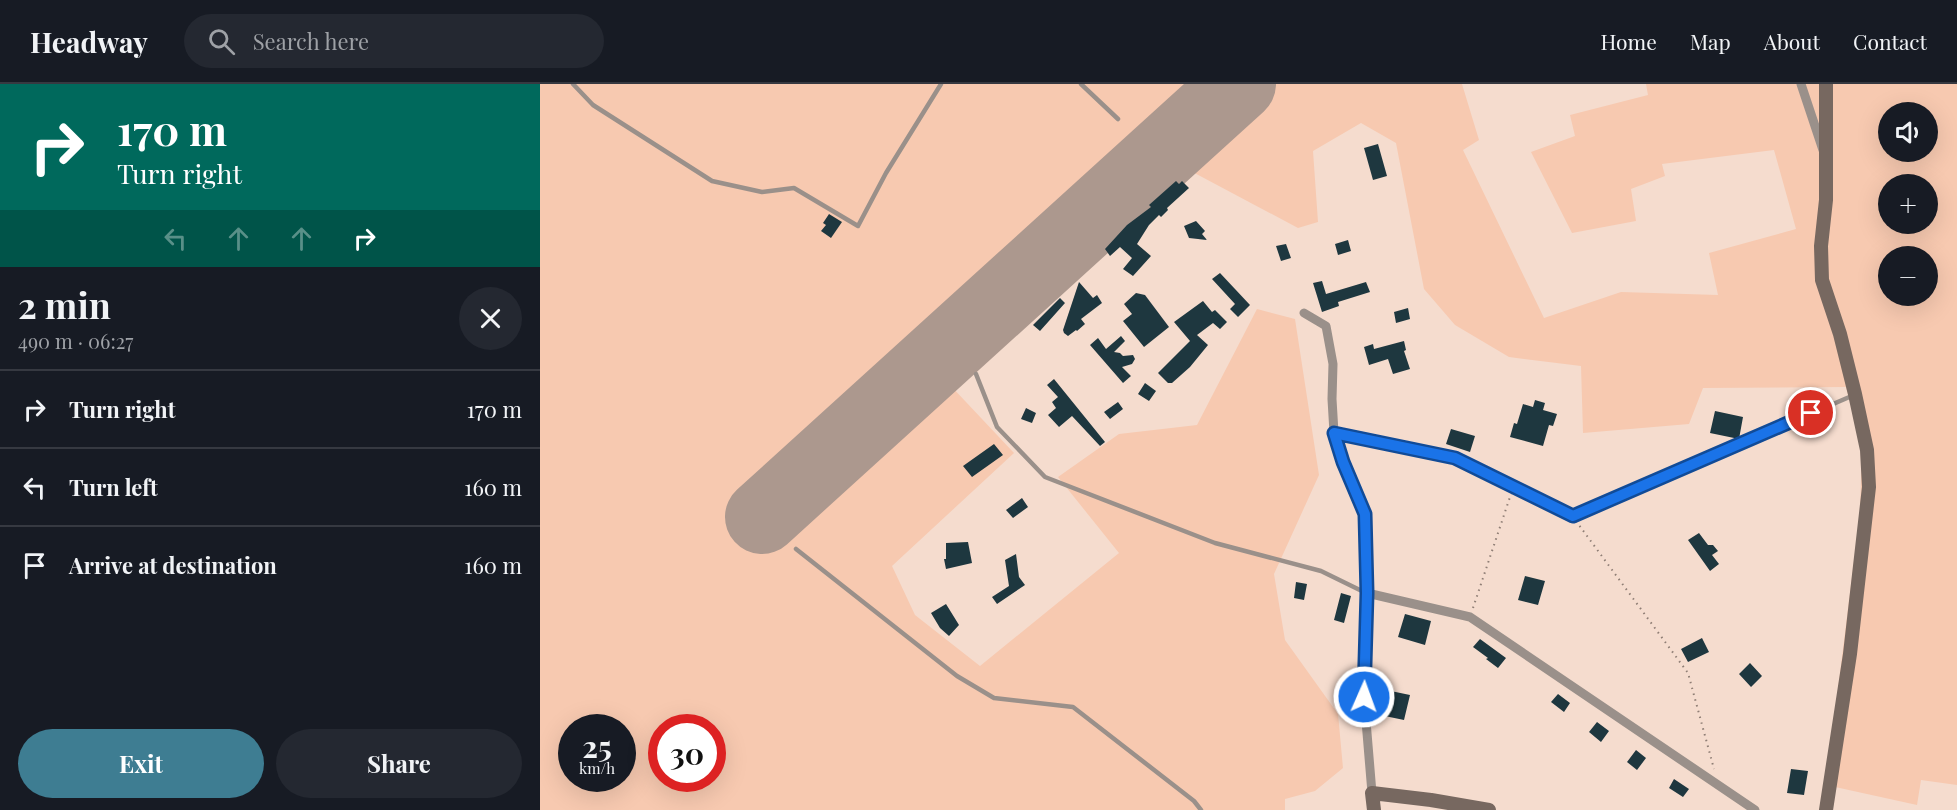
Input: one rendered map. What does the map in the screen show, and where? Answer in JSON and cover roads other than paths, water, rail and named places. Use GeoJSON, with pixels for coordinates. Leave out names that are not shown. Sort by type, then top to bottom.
{"type":"FeatureCollection","features":[{"type":"Feature","properties":{"kind":"street"},"geometry":{"type":"LineString","coordinates":[[1801,84],[1827,161]]}},
{"type":"Feature","properties":{"kind":"street"},"geometry":{"type":"LineString","coordinates":[[1826,84],[1827,161],[1821,246],[1822,280],[1840,334],[1855,394],[1867,450],[1869,487],[1850,654],[1826,810]]}},
{"type":"Feature","properties":{"kind":"street"},"geometry":{"type":"LineString","coordinates":[[1304,313],[1326,326],[1334,364],[1332,399],[1334,433],[1343,462],[1365,514],[1367,593],[1364,697],[1374,810]]}},
{"type":"Feature","properties":{"kind":"street"},"geometry":{"type":"LineString","coordinates":[[1367,593],[1470,617],[1755,810]]}},
{"type":"Feature","properties":{"kind":"street"},"geometry":{"type":"LineString","coordinates":[[1372,794],[1431,800],[1489,810]]}},
{"type":"Feature","properties":{"kind":"lane"},"geometry":{"type":"LineString","coordinates":[[573,84],[593,105],[712,181],[762,192],[794,188],[858,226],[886,173],[941,84]]}},
{"type":"Feature","properties":{"kind":"lane"},"geometry":{"type":"LineString","coordinates":[[1081,84],[1118,119]]}},
{"type":"Feature","properties":{"kind":"lane"},"geometry":{"type":"LineString","coordinates":[[976,374],[997,427],[1045,477],[1215,543],[1322,571],[1367,593]]}},
{"type":"Feature","properties":{"kind":"lane"},"geometry":{"type":"LineString","coordinates":[[1334,433],[1455,458],[1573,516],[1855,394]]}},
{"type":"Feature","properties":{"kind":"lane"},"geometry":{"type":"LineString","coordinates":[[796,549],[957,676],[994,698],[1073,707],[1194,801],[1201,810]]}}]}
